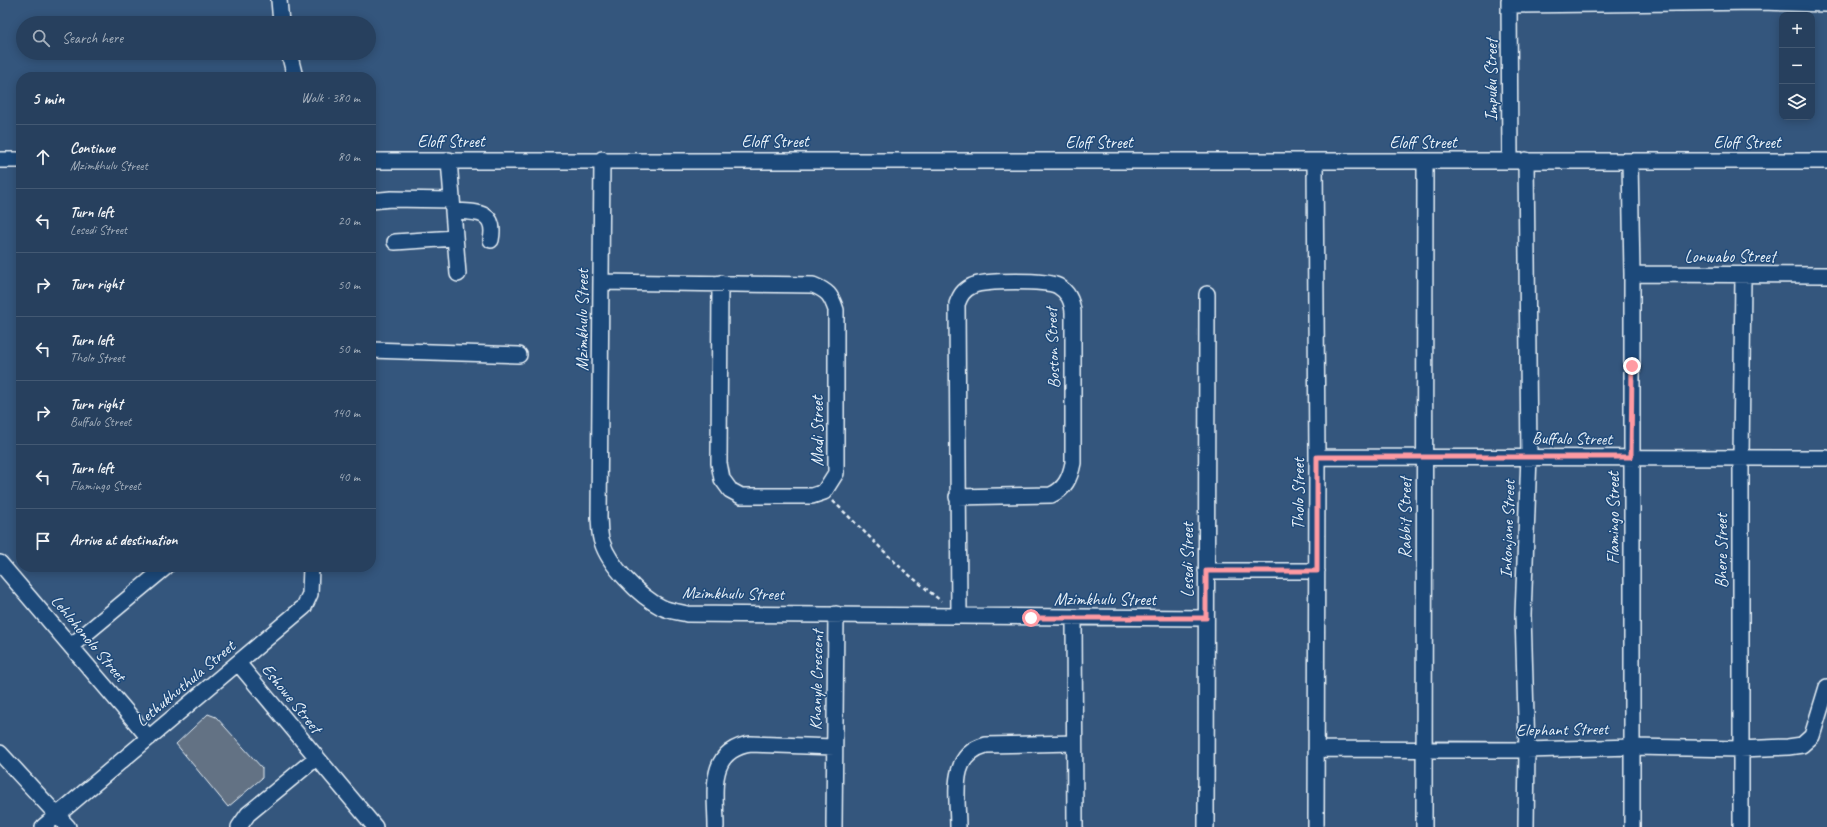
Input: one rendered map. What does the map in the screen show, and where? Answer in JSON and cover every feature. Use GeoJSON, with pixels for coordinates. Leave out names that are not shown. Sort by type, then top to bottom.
{"type":"FeatureCollection","features":[{"type":"Feature","properties":{"kind":"street"},"geometry":{"type":"LineString","coordinates":[[279,0],[280,16]]}},
{"type":"Feature","properties":{"kind":"street"},"geometry":{"type":"LineString","coordinates":[[1509,2],[1760,2],[1827,4]]}},
{"type":"Feature","properties":{"kind":"street","name":"Impuku Street"},"geometry":{"type":"LineString","coordinates":[[1509,2],[1510,161]]}},
{"type":"Feature","properties":{"kind":"street"},"geometry":{"type":"LineString","coordinates":[[291,60],[294,72]]}},
{"type":"Feature","properties":{"kind":"street"},"geometry":{"type":"LineString","coordinates":[[0,160],[16,160]]}},
{"type":"Feature","properties":{"kind":"street"},"geometry":{"type":"LineString","coordinates":[[449,160],[458,274]]}},
{"type":"Feature","properties":{"kind":"street","name":"Mzimkhulu Street"},"geometry":{"type":"LineString","coordinates":[[602,160],[601,541],[611,561],[623,577],[645,596],[660,607],[687,614],[1206,618]]}},
{"type":"Feature","properties":{"kind":"street","name":"Inkonjane Street"},"geometry":{"type":"LineString","coordinates":[[1526,160],[1529,456],[1523,615],[1527,750],[1526,827]]}},
{"type":"Feature","properties":{"kind":"street","name":"Eloff Street"},"geometry":{"type":"LineString","coordinates":[[376,161],[1827,161]]}},
{"type":"Feature","properties":{"kind":"street","name":"Tholo Street"},"geometry":{"type":"LineString","coordinates":[[1315,161],[1317,457],[1316,827]]}},
{"type":"Feature","properties":{"kind":"street","name":"Flamingo Street"},"geometry":{"type":"LineString","coordinates":[[1630,161],[1632,274],[1632,827]]}},
{"type":"Feature","properties":{"kind":"street","name":"Rabbit Street"},"geometry":{"type":"LineString","coordinates":[[1424,827],[1425,162]]}},
{"type":"Feature","properties":{"kind":"street"},"geometry":{"type":"LineString","coordinates":[[376,200],[391,199],[452,206],[484,214],[490,221],[493,230],[491,240]]}},
{"type":"Feature","properties":{"kind":"street"},"geometry":{"type":"LineString","coordinates":[[395,242],[455,238]]}},
{"type":"Feature","properties":{"kind":"street","name":"Lonwabo Street"},"geometry":{"type":"LineString","coordinates":[[1632,274],[1743,276],[1827,275]]}},
{"type":"Feature","properties":{"kind":"street","name":"Bhere Street"},"geometry":{"type":"LineString","coordinates":[[1741,827],[1741,458],[1743,276]]}},
{"type":"Feature","properties":{"kind":"street","name":"Boston Street"},"geometry":{"type":"LineString","coordinates":[[957,497],[1051,495],[1061,490],[1069,478],[1073,463],[1072,302],[1069,296],[1056,286],[996,281],[982,282],[972,285],[959,297],[956,312],[957,497],[959,616]]}},
{"type":"Feature","properties":{"kind":"street","name":"Madi Street"},"geometry":{"type":"LineString","coordinates":[[601,282],[813,285],[823,289],[831,295],[836,310],[836,473],[824,492]]}},
{"type":"Feature","properties":{"kind":"street"},"geometry":{"type":"LineString","coordinates":[[720,284],[719,463],[722,479],[730,490],[741,496],[812,496],[824,492]]}},
{"type":"Feature","properties":{"kind":"street","name":"Lesedi Street"},"geometry":{"type":"LineString","coordinates":[[1206,827],[1207,294]]}},
{"type":"Feature","properties":{"kind":"street"},"geometry":{"type":"LineString","coordinates":[[376,350],[519,355]]}},
{"type":"Feature","properties":{"kind":"street","name":"Buffalo Street"},"geometry":{"type":"LineString","coordinates":[[1317,457],[1529,456],[1827,458]]}},
{"type":"Feature","properties":{"kind":"street","name":"Lehlohonolo Street"},"geometry":{"type":"LineString","coordinates":[[0,563],[149,738]]}},
{"type":"Feature","properties":{"kind":"street"},"geometry":{"type":"LineString","coordinates":[[1206,571],[1317,571]]}},
{"type":"Feature","properties":{"kind":"street"},"geometry":{"type":"LineString","coordinates":[[71,646],[157,572]]}},
{"type":"Feature","properties":{"kind":"street","name":"Lethukhuthula Street"},"geometry":{"type":"LineString","coordinates":[[43,827],[304,607],[310,594],[311,572]]}},
{"type":"Feature","properties":{"kind":"street","name":"Khanyle Crescent"},"geometry":{"type":"LineString","coordinates":[[834,827],[836,614]]}},
{"type":"Feature","properties":{"kind":"street"},"geometry":{"type":"LineString","coordinates":[[1074,618],[1075,827]]}},
{"type":"Feature","properties":{"kind":"street","name":"Eshowe Street"},"geometry":{"type":"LineString","coordinates":[[238,663],[375,827]]}},
{"type":"Feature","properties":{"kind":"street","name":"Elephant Street"},"geometry":{"type":"LineString","coordinates":[[1316,749],[1424,748],[1527,750],[1632,747],[1740,749],[1788,747],[1802,745],[1812,736],[1827,687]]}},
{"type":"Feature","properties":{"kind":"street"},"geometry":{"type":"LineString","coordinates":[[958,827],[958,778],[960,767],[963,759],[973,750],[986,745],[1074,743]]}},
{"type":"Feature","properties":{"kind":"street","name":"Khanyle Crescent"},"geometry":{"type":"LineString","coordinates":[[716,827],[716,777],[722,759],[729,751],[738,746],[751,744],[834,747]]}},
{"type":"Feature","properties":{"kind":"street"},"geometry":{"type":"LineString","coordinates":[[0,753],[68,827]]}},
{"type":"Feature","properties":{"kind":"street","name":"Eshowe Street"},"geometry":{"type":"LineString","coordinates":[[239,827],[248,814],[316,758]]}},
{"type":"Feature","properties":{"kind":"path"},"geometry":{"type":"LineString","coordinates":[[824,492],[902,568],[959,616]]}},
{"type":"Feature","properties":{"kind":"building"},"geometry":{"type":"Polygon","coordinates":[[[208,714],[216,717],[262,768],[262,778],[228,807],[176,744],[208,714]]]}},
{"type":"Feature","properties":{"kind":"route"},"geometry":{"type":"LineString","coordinates":[[1031,618],[1206,618],[1206,571],[1317,571],[1317,457],[1631,457],[1632,366]]}}]}
